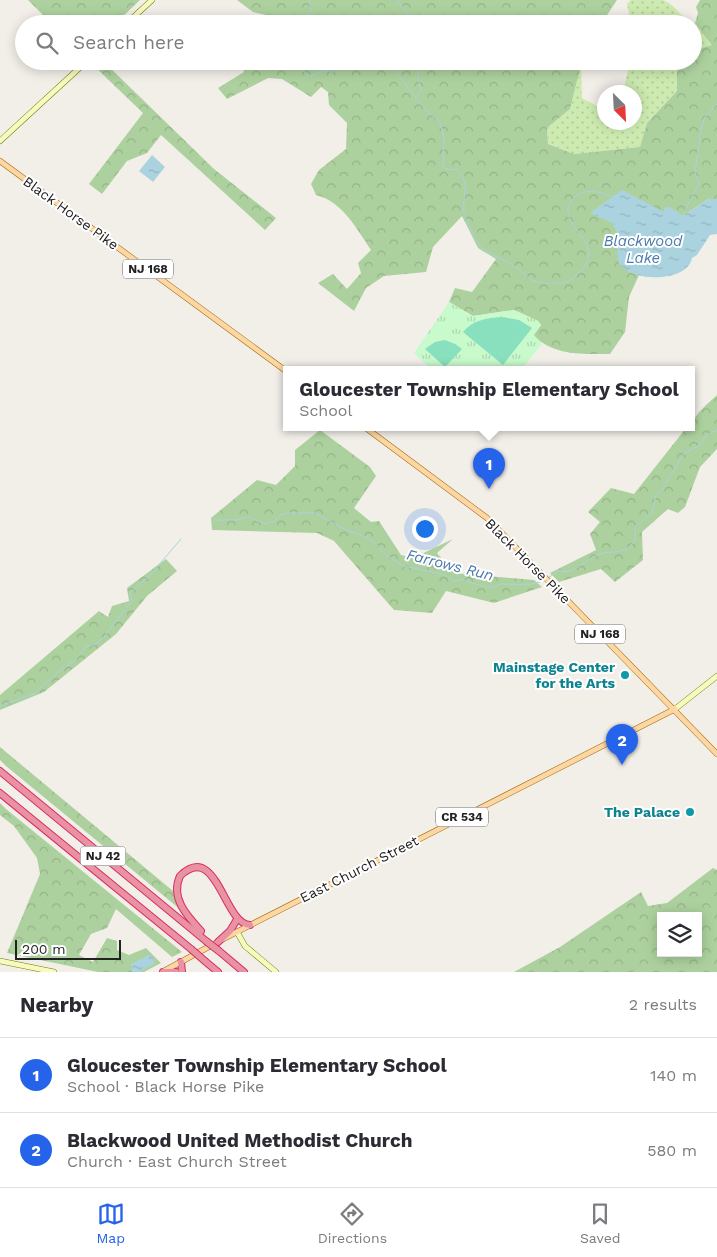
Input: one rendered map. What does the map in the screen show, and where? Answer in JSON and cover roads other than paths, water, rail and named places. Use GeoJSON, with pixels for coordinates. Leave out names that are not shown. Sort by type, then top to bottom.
{"type":"FeatureCollection","features":[{"type":"Feature","properties":{"kind":"highway","name":"NJ 42"},"geometry":{"type":"LineString","coordinates":[[0,771],[207,940],[219,947],[226,957],[244,972]]}},
{"type":"Feature","properties":{"kind":"highway","name":"NJ 42"},"geometry":{"type":"LineString","coordinates":[[0,793],[218,972]]}},
{"type":"Feature","properties":{"kind":"highway"},"geometry":{"type":"LineString","coordinates":[[207,940],[178,899],[177,887],[180,876],[193,868],[205,870],[214,880],[242,923],[250,925]]}},
{"type":"Feature","properties":{"kind":"highway"},"geometry":{"type":"LineString","coordinates":[[235,913],[238,932]]}},
{"type":"Feature","properties":{"kind":"highway"},"geometry":{"type":"LineString","coordinates":[[219,947],[236,921]]}},
{"type":"Feature","properties":{"kind":"highway"},"geometry":{"type":"LineString","coordinates":[[181,962],[182,972]]}},
{"type":"Feature","properties":{"kind":"highway"},"geometry":{"type":"LineString","coordinates":[[163,972],[176,972]]}},
{"type":"Feature","properties":{"kind":"main road"},"geometry":{"type":"LineString","coordinates":[[136,15],[152,0]]}},
{"type":"Feature","properties":{"kind":"main road"},"geometry":{"type":"LineString","coordinates":[[0,141],[76,70]]}},
{"type":"Feature","properties":{"kind":"main road","name":"Black Horse Pike"},"geometry":{"type":"LineString","coordinates":[[0,162],[283,369]]}},
{"type":"Feature","properties":{"kind":"main road","name":"Black Horse Pike"},"geometry":{"type":"LineString","coordinates":[[370,431],[486,518],[717,754]]}},
{"type":"Feature","properties":{"kind":"main road","name":"CR 534"},"geometry":{"type":"LineString","coordinates":[[675,709],[717,676]]}},
{"type":"Feature","properties":{"kind":"main road","name":"East Church Street"},"geometry":{"type":"LineString","coordinates":[[181,962],[203,950],[219,947],[250,925],[675,709]]}},
{"type":"Feature","properties":{"kind":"main road"},"geometry":{"type":"LineString","coordinates":[[238,932],[246,946],[276,972]]}},
{"type":"Feature","properties":{"kind":"main road"},"geometry":{"type":"LineString","coordinates":[[0,961],[54,972]]}},
{"type":"Feature","properties":{"kind":"main road","name":"CR 534"},"geometry":{"type":"LineString","coordinates":[[163,972],[181,962]]}},
{"type":"Feature","properties":{"kind":"water"},"geometry":{"type":"Polygon","coordinates":[[[152,155],[165,167],[153,182],[139,171],[152,155]]]}},
{"type":"Feature","properties":{"kind":"water","name":"Blackwood Lake"},"geometry":{"type":"Polygon","coordinates":[[[622,190],[664,212],[665,207],[670,207],[683,216],[708,199],[717,199],[717,234],[710,235],[697,255],[680,272],[670,276],[658,277],[645,277],[634,274],[625,269],[619,262],[616,240],[618,233],[611,222],[590,213],[622,190]]]}},
{"type":"Feature","properties":{"kind":"water"},"geometry":{"type":"Polygon","coordinates":[[[149,955],[153,957],[154,964],[139,972],[132,972],[131,964],[149,955]]]}},
{"type":"Feature","properties":{"kind":"waterway"},"geometry":{"type":"LineString","coordinates":[[307,15],[311,11],[309,0]]}},
{"type":"Feature","properties":{"kind":"waterway"},"geometry":{"type":"LineString","coordinates":[[397,0],[408,15]]}},
{"type":"Feature","properties":{"kind":"waterway"},"geometry":{"type":"LineString","coordinates":[[303,70],[308,76],[327,70]]}},
{"type":"Feature","properties":{"kind":"waterway"},"geometry":{"type":"LineString","coordinates":[[327,70],[333,72]]}},
{"type":"Feature","properties":{"kind":"waterway"},"geometry":{"type":"LineString","coordinates":[[395,70],[421,105],[440,123],[444,138],[443,166],[446,169],[457,170],[462,175],[465,187],[464,214],[477,241],[484,250],[511,264],[534,281],[546,283],[569,281],[579,273],[587,262],[589,254],[584,239],[570,219],[568,212],[569,204],[575,197],[584,192],[595,192],[615,197]]}},
{"type":"Feature","properties":{"kind":"waterway"},"geometry":{"type":"LineString","coordinates":[[416,97],[421,91],[418,70]]}},
{"type":"Feature","properties":{"kind":"waterway"},"geometry":{"type":"LineString","coordinates":[[681,217],[699,184],[695,172],[704,118],[717,104]]}},
{"type":"Feature","properties":{"kind":"waterway","name":"Farrows Run"},"geometry":{"type":"LineString","coordinates":[[548,578],[558,571],[564,572],[575,569],[600,554],[622,551],[630,546],[635,539],[636,526],[652,513],[656,494],[662,490],[684,453],[700,445],[706,436],[717,430]]}},
{"type":"Feature","properties":{"kind":"waterway","name":"Farrows Run"},"geometry":{"type":"LineString","coordinates":[[214,520],[236,520],[248,517],[265,524],[275,521],[280,515],[287,513],[315,513],[344,529],[369,538],[386,555],[403,566],[442,574],[455,581],[462,579],[492,587],[502,584],[529,584],[544,580]]}},
{"type":"Feature","properties":{"kind":"waterway","name":"Farrows Run"},"geometry":{"type":"LineString","coordinates":[[0,706],[35,693],[59,671],[75,660],[86,647],[96,644],[104,637],[130,603],[132,598],[130,593],[150,575],[181,539]]}},
{"type":"Feature","properties":{"kind":"place","name":"Gloucester Township Elementary School"},"geometry":{"type":"Point","coordinates":[489,489]}},
{"type":"Feature","properties":{"kind":"place","name":"Mainstage Center for the Arts"},"geometry":{"type":"Point","coordinates":[625,675]}},
{"type":"Feature","properties":{"kind":"place","name":"Blackwood United Methodist Church"},"geometry":{"type":"Point","coordinates":[622,765]}},
{"type":"Feature","properties":{"kind":"place","name":"The Palace"},"geometry":{"type":"Point","coordinates":[690,812]}}]}
